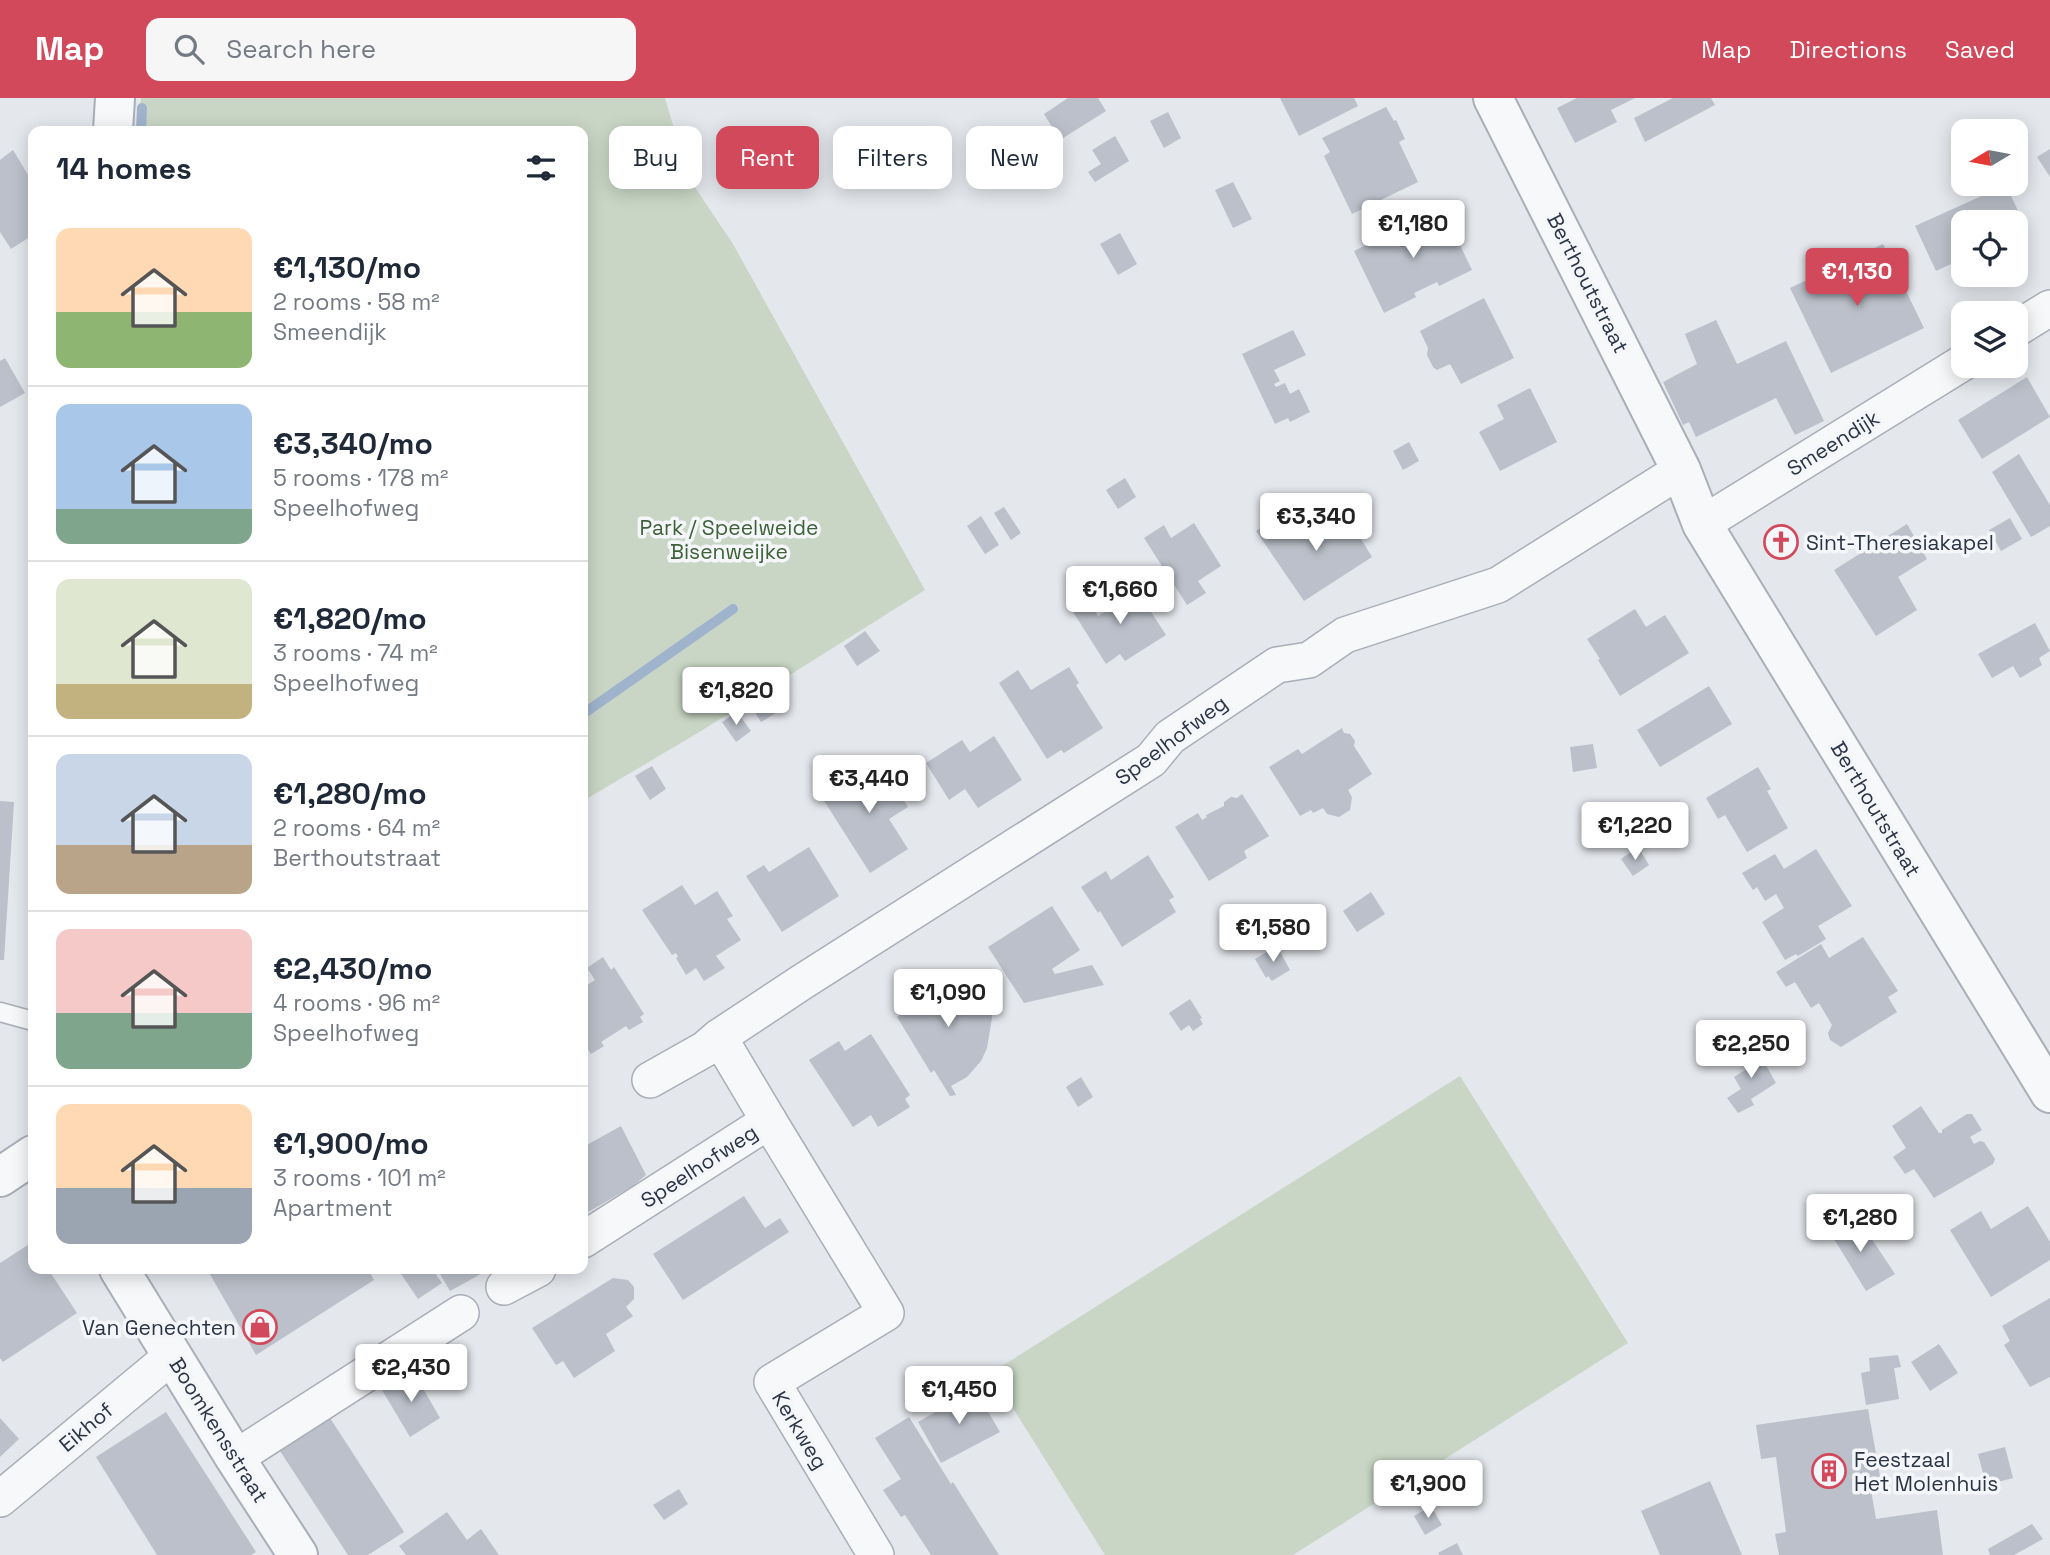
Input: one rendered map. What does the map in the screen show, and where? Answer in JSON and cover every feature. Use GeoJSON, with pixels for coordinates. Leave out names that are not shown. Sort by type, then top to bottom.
{"type":"FeatureCollection","features":[{"type":"Feature","properties":{"kind":"street"},"geometry":{"type":"LineString","coordinates":[[113,126],[115,98]]}},
{"type":"Feature","properties":{"kind":"street","name":"Berthoutstraat"},"geometry":{"type":"LineString","coordinates":[[1493,98],[1681,470],[1702,524],[2050,1093]]}},
{"type":"Feature","properties":{"kind":"street"},"geometry":{"type":"LineString","coordinates":[[2028,322],[2050,308]]}},
{"type":"Feature","properties":{"kind":"street","name":"Smeendijk"},"geometry":{"type":"LineString","coordinates":[[1702,524],[1951,370]]}},
{"type":"Feature","properties":{"kind":"street","name":"Speelhofweg"},"geometry":{"type":"LineString","coordinates":[[650,1080],[705,1049],[719,1037],[1151,760],[1170,737],[1277,665],[1309,660],[1345,635],[1498,585],[1681,470]]}},
{"type":"Feature","properties":{"kind":"street","name":"Speelhofweg"},"geometry":{"type":"LineString","coordinates":[[588,1237],[769,1121],[719,1037]]}},
{"type":"Feature","properties":{"kind":"street","name":"Kerkweg"},"geometry":{"type":"LineString","coordinates":[[769,1121],[886,1313],[772,1382],[876,1555]]}},
{"type":"Feature","properties":{"kind":"street"},"geometry":{"type":"LineString","coordinates":[[0,1177],[28,1158]]}},
{"type":"Feature","properties":{"kind":"street","name":"Boomkensstraat"},"geometry":{"type":"LineString","coordinates":[[122,1274],[298,1555]]}},
{"type":"Feature","properties":{"kind":"street"},"geometry":{"type":"LineString","coordinates":[[504,1287],[529,1274]]}},
{"type":"Feature","properties":{"kind":"street"},"geometry":{"type":"LineString","coordinates":[[235,1458],[461,1313]]}},
{"type":"Feature","properties":{"kind":"street","name":"Eikhof"},"geometry":{"type":"LineString","coordinates":[[0,1499],[172,1356]]}},
{"type":"Feature","properties":{"kind":"lane"},"geometry":{"type":"LineString","coordinates":[[0,1012],[28,1020]]}},
{"type":"Feature","properties":{"kind":"green space","name":"Park / Speelweide Bisenweijke"},"geometry":{"type":"Polygon","coordinates":[[[141,98],[665,98],[673,126],[609,126],[609,189],[696,189],[733,244],[925,590],[701,731],[588,798],[588,126],[139,126],[141,98]]]}},
{"type":"Feature","properties":{"kind":"green space"},"geometry":{"type":"Polygon","coordinates":[[[1460,1076],[1628,1343],[1293,1555],[1105,1555],[991,1373],[1460,1076]]]}},
{"type":"Feature","properties":{"kind":"building"},"geometry":{"type":"Polygon","coordinates":[[[1068,98],[1098,98],[1106,111],[1063,138],[1063,126],[1051,126],[1044,114],[1068,98]]]}},
{"type":"Feature","properties":{"kind":"building"},"geometry":{"type":"Polygon","coordinates":[[[1280,98],[1354,98],[1358,106],[1299,136],[1280,98]]]}},
{"type":"Feature","properties":{"kind":"building"},"geometry":{"type":"Polygon","coordinates":[[[1577,98],[1635,98],[1611,110],[1617,122],[1575,143],[1557,108],[1577,98]]]}},
{"type":"Feature","properties":{"kind":"building"},"geometry":{"type":"Polygon","coordinates":[[[1673,98],[1711,98],[1715,105],[1645,142],[1634,118],[1673,98]]]}},
{"type":"Feature","properties":{"kind":"building"},"geometry":{"type":"Polygon","coordinates":[[[1386,107],[1405,139],[1399,142],[1418,182],[1352,214],[1324,156],[1330,152],[1322,138],[1386,107]]]}},
{"type":"Feature","properties":{"kind":"building"},"geometry":{"type":"Polygon","coordinates":[[[1168,112],[1181,138],[1164,148],[1150,121],[1168,112]]]}},
{"type":"Feature","properties":{"kind":"building"},"geometry":{"type":"Polygon","coordinates":[[[1115,136],[1129,161],[1095,182],[1088,172],[1101,164],[1092,150],[1115,136]]]}},
{"type":"Feature","properties":{"kind":"building"},"geometry":{"type":"Polygon","coordinates":[[[2050,149],[2050,177],[2037,157],[2050,149]]]}},
{"type":"Feature","properties":{"kind":"building"},"geometry":{"type":"Polygon","coordinates":[[[13,150],[28,175],[28,238],[11,249],[0,232],[0,160],[13,150]]]}},
{"type":"Feature","properties":{"kind":"building"},"geometry":{"type":"Polygon","coordinates":[[[1233,182],[1252,219],[1233,228],[1215,190],[1233,182]]]}},
{"type":"Feature","properties":{"kind":"building"},"geometry":{"type":"Polygon","coordinates":[[[1982,196],[2011,196],[2018,210],[1951,210],[1951,264],[1936,271],[1915,226],[1982,196]]]}},
{"type":"Feature","properties":{"kind":"building"},"geometry":{"type":"Polygon","coordinates":[[[1442,208],[1472,270],[1439,286],[1437,282],[1414,293],[1416,297],[1384,313],[1354,251],[1442,208]]]}},
{"type":"Feature","properties":{"kind":"building"},"geometry":{"type":"Polygon","coordinates":[[[1120,233],[1137,264],[1118,275],[1100,244],[1120,233]]]}},
{"type":"Feature","properties":{"kind":"building"},"geometry":{"type":"Polygon","coordinates":[[[1883,244],[1924,328],[1831,373],[1790,288],[1883,244]]]}},
{"type":"Feature","properties":{"kind":"building"},"geometry":{"type":"Polygon","coordinates":[[[1484,298],[1514,358],[1461,384],[1450,364],[1437,370],[1433,367],[1420,331],[1484,298]]]}},
{"type":"Feature","properties":{"kind":"building"},"geometry":{"type":"Polygon","coordinates":[[[1716,320],[1737,364],[1786,341],[1824,421],[1795,435],[1776,398],[1696,437],[1689,422],[1683,425],[1663,382],[1697,364],[1685,334],[1716,320]]]}},
{"type":"Feature","properties":{"kind":"building"},"geometry":{"type":"Polygon","coordinates":[[[1293,330],[1306,355],[1274,370],[1280,381],[1274,384],[1276,387],[1285,383],[1290,394],[1299,389],[1310,412],[1290,422],[1288,418],[1275,424],[1242,354],[1293,330]]]}},
{"type":"Feature","properties":{"kind":"building"},"geometry":{"type":"Polygon","coordinates":[[[5,358],[25,393],[0,407],[0,361],[5,358]]]}},
{"type":"Feature","properties":{"kind":"building"},"geometry":{"type":"Polygon","coordinates":[[[2025,378],[2050,417],[1982,459],[1958,420],[2025,378]]]}},
{"type":"Feature","properties":{"kind":"building"},"geometry":{"type":"Polygon","coordinates":[[[1530,388],[1557,442],[1500,471],[1479,432],[1504,419],[1497,405],[1530,388]]]}},
{"type":"Feature","properties":{"kind":"building"},"geometry":{"type":"Polygon","coordinates":[[[1409,442],[1419,461],[1403,470],[1393,451],[1409,442]]]}},
{"type":"Feature","properties":{"kind":"building"},"geometry":{"type":"Polygon","coordinates":[[[2019,454],[2050,505],[2050,526],[2031,537],[1992,472],[2019,454]]]}},
{"type":"Feature","properties":{"kind":"building"},"geometry":{"type":"Polygon","coordinates":[[[1125,478],[1136,497],[1118,509],[1106,490],[1125,478]]]}},
{"type":"Feature","properties":{"kind":"building"},"geometry":{"type":"Polygon","coordinates":[[[1004,507],[1021,533],[1011,540],[994,513],[1004,507]]]}},
{"type":"Feature","properties":{"kind":"building"},"geometry":{"type":"Polygon","coordinates":[[[1343,510],[1372,557],[1304,601],[1256,531],[1270,522],[1291,524],[1297,538],[1343,510]]]}},
{"type":"Feature","properties":{"kind":"building"},"geometry":{"type":"Polygon","coordinates":[[[981,516],[999,545],[985,554],[967,526],[981,516]]]}},
{"type":"Feature","properties":{"kind":"building"},"geometry":{"type":"Polygon","coordinates":[[[2010,518],[2022,539],[2001,551],[1989,530],[2010,518]]]}},
{"type":"Feature","properties":{"kind":"building"},"geometry":{"type":"Polygon","coordinates":[[[1194,523],[1221,566],[1198,581],[1206,593],[1187,605],[1144,538],[1164,525],[1171,538],[1194,523]]]}},
{"type":"Feature","properties":{"kind":"building"},"geometry":{"type":"Polygon","coordinates":[[[1907,524],[1927,559],[1898,577],[1917,610],[1876,636],[1834,570],[1907,524]]]}},
{"type":"Feature","properties":{"kind":"building","name":"Sint-Theresiakapel"},"geometry":{"type":"Polygon","coordinates":[[[1789,534],[1790,548],[1774,550],[1773,536],[1789,534]]]}},
{"type":"Feature","properties":{"kind":"building"},"geometry":{"type":"Polygon","coordinates":[[[1135,587],[1166,635],[1125,661],[1120,654],[1106,664],[1070,607],[1086,596],[1098,616],[1113,607],[1111,602],[1135,587]]]}},
{"type":"Feature","properties":{"kind":"building"},"geometry":{"type":"Polygon","coordinates":[[[1635,609],[1646,627],[1665,615],[1689,653],[1620,696],[1587,639],[1635,609]]]}},
{"type":"Feature","properties":{"kind":"building"},"geometry":{"type":"Polygon","coordinates":[[[2035,623],[2050,651],[2039,658],[2042,665],[2020,678],[2013,666],[1992,678],[1978,654],[2035,623]]]}},
{"type":"Feature","properties":{"kind":"building"},"geometry":{"type":"Polygon","coordinates":[[[865,631],[880,651],[857,666],[844,646],[865,631]]]}},
{"type":"Feature","properties":{"kind":"building"},"geometry":{"type":"Polygon","coordinates":[[[1069,667],[1079,683],[1076,685],[1103,728],[1064,753],[1061,750],[1047,759],[999,683],[1018,670],[1031,690],[1069,667]]]}},
{"type":"Feature","properties":{"kind":"building"},"geometry":{"type":"Polygon","coordinates":[[[1709,686],[1732,724],[1660,767],[1637,730],[1709,686]]]}},
{"type":"Feature","properties":{"kind":"building"},"geometry":{"type":"Polygon","coordinates":[[[767,692],[779,711],[761,722],[749,703],[767,692]]]}},
{"type":"Feature","properties":{"kind":"building"},"geometry":{"type":"Polygon","coordinates":[[[737,712],[751,731],[736,742],[722,722],[737,712]]]}},
{"type":"Feature","properties":{"kind":"building"},"geometry":{"type":"Polygon","coordinates":[[[1342,728],[1344,733],[1350,734],[1355,741],[1354,746],[1372,774],[1348,790],[1352,797],[1350,810],[1339,817],[1327,814],[1323,808],[1300,816],[1269,767],[1298,749],[1302,754],[1342,728]]]}},
{"type":"Feature","properties":{"kind":"building"},"geometry":{"type":"Polygon","coordinates":[[[994,736],[1022,780],[978,808],[965,789],[949,800],[926,763],[962,740],[970,752],[994,736]]]}},
{"type":"Feature","properties":{"kind":"building"},"geometry":{"type":"Polygon","coordinates":[[[1593,744],[1597,768],[1573,772],[1570,747],[1593,744]]]}},
{"type":"Feature","properties":{"kind":"building"},"geometry":{"type":"Polygon","coordinates":[[[879,760],[908,807],[889,819],[908,849],[870,873],[821,796],[879,760]]]}},
{"type":"Feature","properties":{"kind":"building"},"geometry":{"type":"Polygon","coordinates":[[[652,766],[666,789],[650,800],[635,776],[652,766]]]}},
{"type":"Feature","properties":{"kind":"building"},"geometry":{"type":"Polygon","coordinates":[[[1758,767],[1771,789],[1767,791],[1788,828],[1747,852],[1725,815],[1718,819],[1706,798],[1758,767]]]}},
{"type":"Feature","properties":{"kind":"building"},"geometry":{"type":"Polygon","coordinates":[[[1242,794],[1269,836],[1244,851],[1247,858],[1209,881],[1175,827],[1198,813],[1202,820],[1224,806],[1224,802],[1231,797],[1237,798],[1242,794]]]}},
{"type":"Feature","properties":{"kind":"building"},"geometry":{"type":"Polygon","coordinates":[[[0,801],[14,802],[4,960],[0,960],[0,801]]]}},
{"type":"Feature","properties":{"kind":"building"},"geometry":{"type":"Polygon","coordinates":[[[809,847],[839,896],[782,932],[746,876],[764,865],[769,872],[809,847]]]}},
{"type":"Feature","properties":{"kind":"building"},"geometry":{"type":"Polygon","coordinates":[[[1638,847],[1649,865],[1633,876],[1621,859],[1638,847]]]}},
{"type":"Feature","properties":{"kind":"building"},"geometry":{"type":"Polygon","coordinates":[[[1816,849],[1852,906],[1818,926],[1826,939],[1798,956],[1796,954],[1785,960],[1762,922],[1784,908],[1776,894],[1765,901],[1757,887],[1753,890],[1742,873],[1775,854],[1784,869],[1816,849]]]}},
{"type":"Feature","properties":{"kind":"building"},"geometry":{"type":"Polygon","coordinates":[[[1148,855],[1174,897],[1169,900],[1176,912],[1122,947],[1100,911],[1098,913],[1081,887],[1106,871],[1111,880],[1148,855]]]}},
{"type":"Feature","properties":{"kind":"building"},"geometry":{"type":"Polygon","coordinates":[[[682,885],[695,905],[717,891],[733,916],[727,919],[741,940],[716,956],[725,968],[704,981],[696,968],[686,975],[676,953],[672,955],[642,910],[682,885]]]}},
{"type":"Feature","properties":{"kind":"building"},"geometry":{"type":"Polygon","coordinates":[[[1371,892],[1385,914],[1357,932],[1343,911],[1371,892]]]}},
{"type":"Feature","properties":{"kind":"building"},"geometry":{"type":"Polygon","coordinates":[[[1052,906],[1080,950],[1052,969],[1055,974],[1092,965],[1104,985],[1024,1003],[988,947],[1052,906]]]}},
{"type":"Feature","properties":{"kind":"building"},"geometry":{"type":"Polygon","coordinates":[[[1863,937],[1898,991],[1888,997],[1897,1012],[1841,1047],[1830,1040],[1828,1033],[1832,1025],[1819,1003],[1811,1008],[1795,982],[1786,987],[1776,972],[1821,944],[1829,958],[1863,937]]]}},
{"type":"Feature","properties":{"kind":"building"},"geometry":{"type":"Polygon","coordinates":[[[1277,946],[1290,970],[1272,981],[1268,976],[1266,978],[1255,959],[1277,946]]]}},
{"type":"Feature","properties":{"kind":"building"},"geometry":{"type":"Polygon","coordinates":[[[603,957],[611,970],[614,967],[644,1014],[640,1017],[643,1022],[629,1030],[626,1026],[601,1042],[604,1046],[591,1054],[588,1050],[588,985],[595,980],[588,967],[603,957]]]}},
{"type":"Feature","properties":{"kind":"building"},"geometry":{"type":"Polygon","coordinates":[[[951,970],[969,983],[978,995],[984,1013],[991,1011],[992,1018],[987,1048],[981,1061],[967,1077],[951,1086],[956,1095],[950,1096],[934,1070],[931,1073],[893,1007],[924,987],[931,998],[941,992],[951,970]]]}},
{"type":"Feature","properties":{"kind":"building"},"geometry":{"type":"Polygon","coordinates":[[[1190,999],[1203,1024],[1193,1031],[1189,1025],[1181,1031],[1169,1013],[1190,999]]]}},
{"type":"Feature","properties":{"kind":"building"},"geometry":{"type":"Polygon","coordinates":[[[871,1034],[910,1095],[905,1099],[910,1107],[878,1127],[871,1115],[853,1127],[809,1060],[839,1041],[845,1051],[871,1034]]]}},
{"type":"Feature","properties":{"kind":"building"},"geometry":{"type":"Polygon","coordinates":[[[1754,1044],[1776,1083],[1751,1099],[1754,1105],[1738,1113],[1727,1098],[1741,1089],[1734,1077],[1750,1067],[1741,1052],[1754,1044]]]}},
{"type":"Feature","properties":{"kind":"building"},"geometry":{"type":"Polygon","coordinates":[[[1081,1077],[1093,1097],[1078,1107],[1066,1087],[1081,1077]]]}},
{"type":"Feature","properties":{"kind":"building"},"geometry":{"type":"Polygon","coordinates":[[[1921,1106],[1939,1133],[1967,1114],[1972,1114],[1982,1130],[1970,1137],[1974,1144],[1984,1142],[1995,1159],[1993,1164],[1934,1198],[1914,1169],[1905,1174],[1893,1157],[1906,1148],[1892,1126],[1921,1106]]]}},
{"type":"Feature","properties":{"kind":"building"},"geometry":{"type":"Polygon","coordinates":[[[621,1126],[646,1175],[633,1186],[588,1212],[588,1144],[621,1126]]]}},
{"type":"Feature","properties":{"kind":"building"},"geometry":{"type":"Polygon","coordinates":[[[744,1196],[765,1228],[780,1218],[789,1232],[683,1300],[653,1254],[744,1196]]]}},
{"type":"Feature","properties":{"kind":"building"},"geometry":{"type":"Polygon","coordinates":[[[2028,1206],[2050,1242],[2050,1260],[1991,1297],[1950,1230],[1981,1211],[1991,1229],[2028,1206]]]}},
{"type":"Feature","properties":{"kind":"building"},"geometry":{"type":"Polygon","coordinates":[[[1838,1212],[1859,1246],[1871,1238],[1895,1274],[1866,1291],[1823,1221],[1838,1212]]]}},
{"type":"Feature","properties":{"kind":"building"},"geometry":{"type":"Polygon","coordinates":[[[28,1245],[28,1274],[51,1274],[77,1313],[3,1362],[0,1358],[0,1263],[28,1245]]]}},
{"type":"Feature","properties":{"kind":"building"},"geometry":{"type":"Polygon","coordinates":[[[210,1274],[371,1274],[374,1280],[256,1355],[210,1274]]]}},
{"type":"Feature","properties":{"kind":"building"},"geometry":{"type":"Polygon","coordinates":[[[401,1274],[436,1274],[442,1283],[418,1299],[401,1274]]]}},
{"type":"Feature","properties":{"kind":"building"},"geometry":{"type":"Polygon","coordinates":[[[440,1274],[481,1274],[450,1291],[440,1274]]]}},
{"type":"Feature","properties":{"kind":"building"},"geometry":{"type":"Polygon","coordinates":[[[613,1278],[628,1280],[634,1287],[634,1299],[626,1307],[633,1316],[606,1334],[615,1351],[574,1378],[563,1361],[556,1365],[532,1328],[613,1278]]]}},
{"type":"Feature","properties":{"kind":"building"},"geometry":{"type":"Polygon","coordinates":[[[2050,1298],[2050,1377],[2030,1387],[2004,1345],[2010,1341],[2002,1326],[2050,1298]]]}},
{"type":"Feature","properties":{"kind":"building"},"geometry":{"type":"Polygon","coordinates":[[[1939,1344],[1958,1373],[1930,1391],[1911,1362],[1939,1344]]]}},
{"type":"Feature","properties":{"kind":"building"},"geometry":{"type":"Polygon","coordinates":[[[1898,1355],[1901,1367],[1894,1368],[1899,1399],[1866,1405],[1861,1373],[1870,1371],[1869,1358],[1898,1355]]]}},
{"type":"Feature","properties":{"kind":"building"},"geometry":{"type":"Polygon","coordinates":[[[413,1371],[440,1418],[410,1437],[382,1390],[413,1371]]]}},
{"type":"Feature","properties":{"kind":"building"},"geometry":{"type":"Polygon","coordinates":[[[975,1389],[1000,1432],[941,1463],[918,1422],[975,1389]]]}},
{"type":"Feature","properties":{"kind":"building","name":"Feestzaal Het Molenhuis"},"geometry":{"type":"Polygon","coordinates":[[[1868,1409],[1881,1482],[1870,1484],[1876,1519],[1937,1510],[1943,1555],[1779,1555],[1775,1534],[1786,1532],[1776,1457],[1761,1459],[1756,1425],[1868,1409]]]}},
{"type":"Feature","properties":{"kind":"building"},"geometry":{"type":"Polygon","coordinates":[[[166,1412],[256,1552],[251,1555],[157,1555],[96,1457],[166,1412]]]}},
{"type":"Feature","properties":{"kind":"building"},"geometry":{"type":"Polygon","coordinates":[[[909,1417],[999,1555],[931,1555],[905,1515],[901,1517],[883,1490],[901,1479],[875,1438],[909,1417]]]}},
{"type":"Feature","properties":{"kind":"building"},"geometry":{"type":"Polygon","coordinates":[[[0,1418],[19,1439],[0,1457],[0,1418]]]}},
{"type":"Feature","properties":{"kind":"building"},"geometry":{"type":"Polygon","coordinates":[[[330,1418],[404,1532],[368,1555],[348,1555],[280,1451],[330,1418]]]}},
{"type":"Feature","properties":{"kind":"building"},"geometry":{"type":"Polygon","coordinates":[[[2005,1447],[2013,1478],[1986,1485],[1978,1454],[2005,1447]]]}},
{"type":"Feature","properties":{"kind":"building"},"geometry":{"type":"Polygon","coordinates":[[[1710,1481],[1742,1555],[1660,1555],[1641,1511],[1710,1481]]]}},
{"type":"Feature","properties":{"kind":"building"},"geometry":{"type":"Polygon","coordinates":[[[679,1489],[688,1504],[664,1520],[653,1505],[679,1489]]]}},
{"type":"Feature","properties":{"kind":"building"},"geometry":{"type":"Polygon","coordinates":[[[1431,1506],[1442,1525],[1425,1535],[1414,1516],[1431,1506]]]}},
{"type":"Feature","properties":{"kind":"building"},"geometry":{"type":"Polygon","coordinates":[[[447,1512],[467,1540],[481,1529],[499,1555],[406,1555],[399,1546],[447,1512]]]}},
{"type":"Feature","properties":{"kind":"building"},"geometry":{"type":"Polygon","coordinates":[[[2032,1524],[2043,1539],[2014,1555],[1990,1555],[1988,1549],[2032,1524]]]}},
{"type":"Feature","properties":{"kind":"building"},"geometry":{"type":"Polygon","coordinates":[[[1457,1543],[1463,1555],[1439,1555],[1438,1553],[1457,1543]]]}},
{"type":"Feature","properties":{"kind":"waterway"},"geometry":{"type":"LineString","coordinates":[[141,126],[142,108]]}},
{"type":"Feature","properties":{"kind":"waterway"},"geometry":{"type":"LineString","coordinates":[[588,710],[733,609]]}},
{"type":"Feature","properties":{"kind":"place","name":"Sint-Theresiakapel"},"geometry":{"type":"Point","coordinates":[1781,542]}},
{"type":"Feature","properties":{"kind":"place","name":"Van Genechten"},"geometry":{"type":"Point","coordinates":[260,1327]}},
{"type":"Feature","properties":{"kind":"place","name":"Feestzaal Het Molenhuis"},"geometry":{"type":"Point","coordinates":[1829,1471]}}]}
